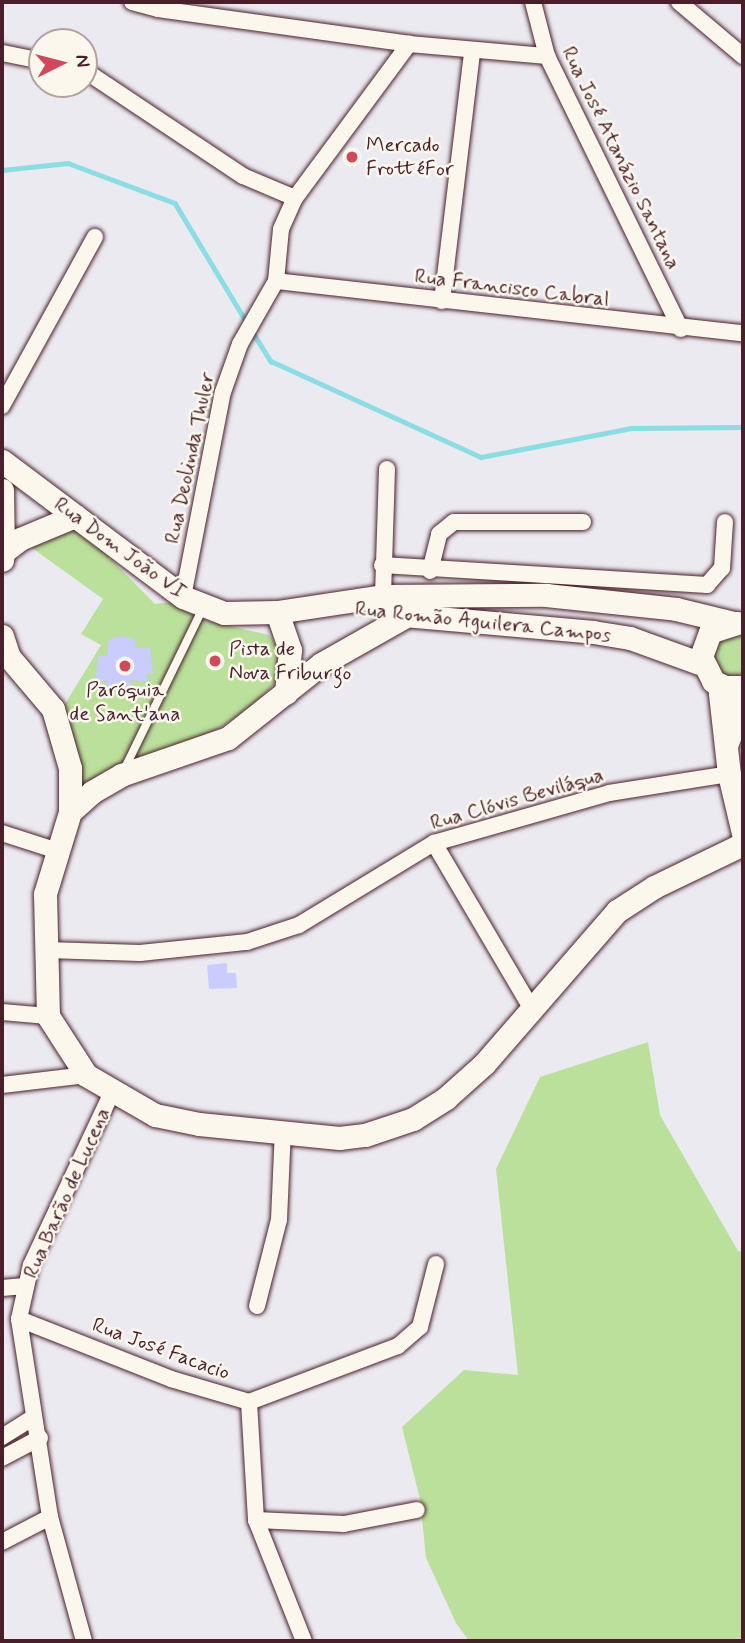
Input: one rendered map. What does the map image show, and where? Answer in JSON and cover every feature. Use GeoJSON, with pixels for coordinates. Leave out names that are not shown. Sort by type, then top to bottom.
{"type":"FeatureCollection","features":[{"type":"Feature","properties":{"kind":"street"},"geometry":{"type":"LineString","coordinates":[[132,2],[158,9],[409,44],[472,52],[547,56]]}},
{"type":"Feature","properties":{"kind":"street","name":"Rua José Atanázio Santana"},"geometry":{"type":"LineString","coordinates":[[533,2],[547,56],[681,328]]}},
{"type":"Feature","properties":{"kind":"street"},"geometry":{"type":"LineString","coordinates":[[679,2],[743,56]]}},
{"type":"Feature","properties":{"kind":"street","name":"Rua Deolinda Thuler"},"geometry":{"type":"LineString","coordinates":[[194,602],[223,393],[240,344],[276,281],[281,229],[295,198],[409,44]]}},
{"type":"Feature","properties":{"kind":"street"},"geometry":{"type":"LineString","coordinates":[[442,301],[472,52]]}},
{"type":"Feature","properties":{"kind":"street"},"geometry":{"type":"LineString","coordinates":[[2,53],[28,58]]}},
{"type":"Feature","properties":{"kind":"street"},"geometry":{"type":"LineString","coordinates":[[98,79],[243,176],[295,198]]}},
{"type":"Feature","properties":{"kind":"street"},"geometry":{"type":"LineString","coordinates":[[2,405],[95,237]]}},
{"type":"Feature","properties":{"kind":"street","name":"Rua Francisco Cabral"},"geometry":{"type":"LineString","coordinates":[[276,281],[743,334]]}},
{"type":"Feature","properties":{"kind":"street","name":"Rua Dom João VI"},"geometry":{"type":"LineString","coordinates":[[2,461],[194,602],[224,613],[277,612],[331,605]]}},
{"type":"Feature","properties":{"kind":"street"},"geometry":{"type":"LineString","coordinates":[[383,596],[387,469]]}},
{"type":"Feature","properties":{"kind":"street"},"geometry":{"type":"LineString","coordinates":[[2,490],[3,556]]}},
{"type":"Feature","properties":{"kind":"street"},"geometry":{"type":"LineString","coordinates":[[3,556],[20,539],[75,516]]}},
{"type":"Feature","properties":{"kind":"street"},"geometry":{"type":"LineString","coordinates":[[430,571],[439,534],[454,522],[583,523]]}},
{"type":"Feature","properties":{"kind":"street"},"geometry":{"type":"LineString","coordinates":[[382,565],[430,571],[707,585],[722,568],[725,522]]}},
{"type":"Feature","properties":{"kind":"street","name":"Rua Romão Aguilera Campos"},"geometry":{"type":"LineString","coordinates":[[331,605],[383,596],[546,595],[676,609],[739,623]]}},
{"type":"Feature","properties":{"kind":"street","name":"Rua Romão Aguilera Campos"},"geometry":{"type":"LineString","coordinates":[[331,605],[406,616],[593,632],[630,638],[702,664]]}},
{"type":"Feature","properties":{"kind":"street"},"geometry":{"type":"LineString","coordinates":[[277,612],[290,650],[286,693]]}},
{"type":"Feature","properties":{"kind":"street"},"geometry":{"type":"LineString","coordinates":[[70,812],[92,792],[121,775],[228,738],[321,664],[406,616]]}},
{"type":"Feature","properties":{"kind":"street"},"geometry":{"type":"LineString","coordinates":[[739,623],[715,628],[706,638],[702,664],[719,685],[729,774],[743,833]]}},
{"type":"Feature","properties":{"kind":"street"},"geometry":{"type":"LineString","coordinates":[[2,636],[9,657],[53,709],[70,768],[70,812],[54,850],[45,894],[48,1016],[2,1012]]}},
{"type":"Feature","properties":{"kind":"street"},"geometry":{"type":"LineString","coordinates":[[719,685],[743,687]]}},
{"type":"Feature","properties":{"kind":"street"},"geometry":{"type":"LineString","coordinates":[[727,743],[743,701]]}},
{"type":"Feature","properties":{"kind":"street","name":"Rua Clóvis Beviláqua"},"geometry":{"type":"LineString","coordinates":[[47,950],[140,953],[247,942],[299,925],[435,843],[609,793],[729,774]]}},
{"type":"Feature","properties":{"kind":"street"},"geometry":{"type":"LineString","coordinates":[[2,833],[54,850]]}},
{"type":"Feature","properties":{"kind":"street"},"geometry":{"type":"LineString","coordinates":[[435,843],[533,1011]]}},
{"type":"Feature","properties":{"kind":"street"},"geometry":{"type":"LineString","coordinates":[[112,1092],[155,1115],[199,1125],[282,1130],[339,1138],[365,1135],[413,1119],[465,1081],[533,1011],[617,911],[654,887],[743,844]]}},
{"type":"Feature","properties":{"kind":"street","name":"Rua Barão de Lucena"},"geometry":{"type":"LineString","coordinates":[[48,1016],[86,1075],[112,1092],[74,1167],[25,1286],[19,1319],[34,1417],[40,1438],[50,1517],[84,1641]]}},
{"type":"Feature","properties":{"kind":"street"},"geometry":{"type":"LineString","coordinates":[[2,1085],[86,1075]]}},
{"type":"Feature","properties":{"kind":"street"},"geometry":{"type":"LineString","coordinates":[[257,1306],[279,1220],[282,1130]]}},
{"type":"Feature","properties":{"kind":"street","name":"Rua José Facacio"},"geometry":{"type":"LineString","coordinates":[[19,1319],[171,1379],[249,1402],[398,1346],[420,1327],[436,1264]]}},
{"type":"Feature","properties":{"kind":"street"},"geometry":{"type":"LineString","coordinates":[[2,1288],[25,1286]]}},
{"type":"Feature","properties":{"kind":"street"},"geometry":{"type":"LineString","coordinates":[[249,1402],[256,1520],[304,1641]]}},
{"type":"Feature","properties":{"kind":"street"},"geometry":{"type":"LineString","coordinates":[[2,1437],[34,1417]]}},
{"type":"Feature","properties":{"kind":"street"},"geometry":{"type":"LineString","coordinates":[[2,1458],[40,1438]]}},
{"type":"Feature","properties":{"kind":"street"},"geometry":{"type":"LineString","coordinates":[[256,1520],[344,1524],[416,1510]]}},
{"type":"Feature","properties":{"kind":"street"},"geometry":{"type":"LineString","coordinates":[[2,1542],[50,1517]]}},
{"type":"Feature","properties":{"kind":"lane"},"geometry":{"type":"LineString","coordinates":[[121,775],[194,602]]}},
{"type":"Feature","properties":{"kind":"green space"},"geometry":{"type":"Polygon","coordinates":[[[79,527],[155,604],[172,602],[198,619],[269,635],[280,650],[277,681],[248,710],[216,730],[77,786],[59,714],[101,645],[81,634],[103,599],[28,545],[79,527]]]}},
{"type":"Feature","properties":{"kind":"green space"},"geometry":{"type":"Polygon","coordinates":[[[733,633],[743,636],[741,677],[727,677],[716,669],[712,649],[733,633]]]}},
{"type":"Feature","properties":{"kind":"green space"},"geometry":{"type":"Polygon","coordinates":[[[648,1042],[660,1115],[738,1251],[743,1252],[743,1641],[469,1641],[456,1623],[426,1558],[420,1499],[402,1427],[464,1370],[518,1375],[496,1169],[540,1077],[648,1042]]]}},
{"type":"Feature","properties":{"kind":"building","name":"Paróquia de Sant'ana"},"geometry":{"type":"Polygon","coordinates":[[[122,636],[136,640],[135,648],[150,648],[153,674],[147,673],[148,682],[131,680],[131,690],[106,691],[106,681],[95,682],[98,656],[107,656],[109,639],[122,636]]]}},
{"type":"Feature","properties":{"kind":"building"},"geometry":{"type":"Polygon","coordinates":[[[227,963],[227,973],[236,973],[237,988],[209,989],[207,965],[227,963]]]}},
{"type":"Feature","properties":{"kind":"waterway"},"geometry":{"type":"LineString","coordinates":[[2,170],[68,163],[175,203],[247,323]]}},
{"type":"Feature","properties":{"kind":"waterway"},"geometry":{"type":"LineString","coordinates":[[252,331],[271,361],[481,457],[632,428],[743,427]]}},
{"type":"Feature","properties":{"kind":"place","name":"Mercado FrottéFor"},"geometry":{"type":"Point","coordinates":[352,157]}},
{"type":"Feature","properties":{"kind":"place","name":"Pista de Nova Friburgo"},"geometry":{"type":"Point","coordinates":[215,661]}},
{"type":"Feature","properties":{"kind":"place","name":"Paróquia de Sant'ana"},"geometry":{"type":"Point","coordinates":[125,666]}}]}
